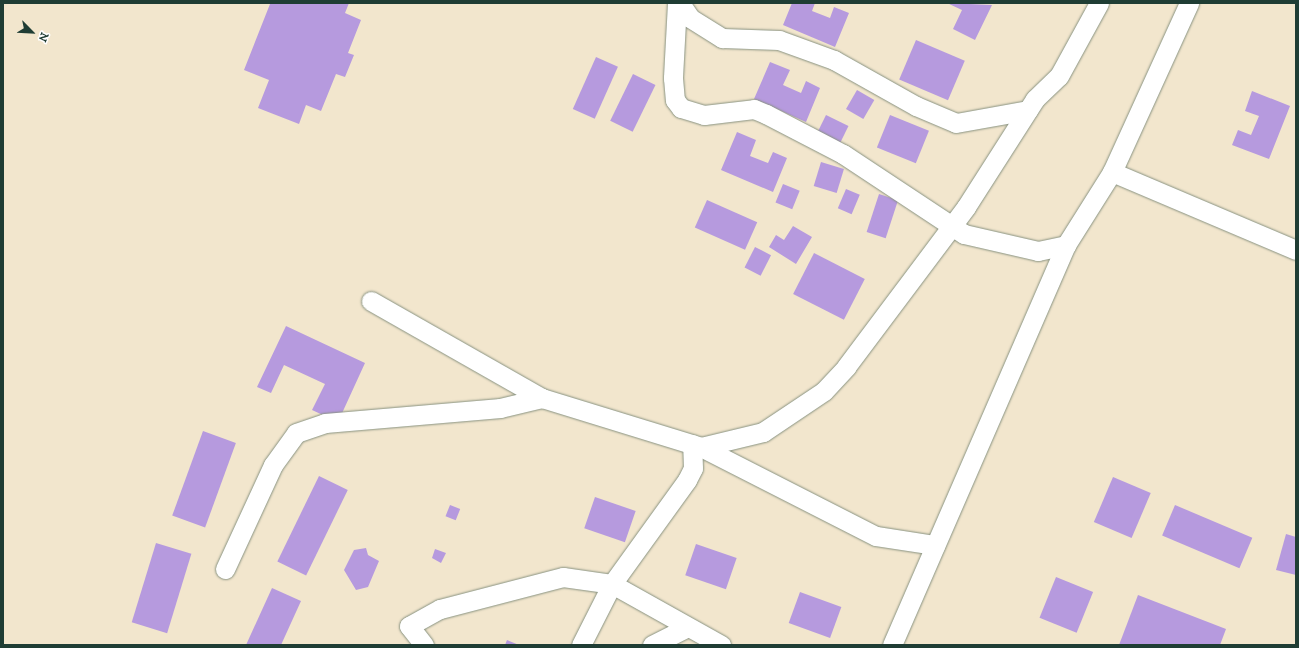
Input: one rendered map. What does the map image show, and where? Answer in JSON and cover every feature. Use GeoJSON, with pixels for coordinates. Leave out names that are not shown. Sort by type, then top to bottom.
{"type":"FeatureCollection","features":[{"type":"Feature","properties":{"kind":"street"},"geometry":{"type":"LineString","coordinates":[[676,3],[673,78],[675,100],[681,108],[704,114],[754,109],[843,154],[951,227],[1018,249],[1048,251],[1066,245]]}},
{"type":"Feature","properties":{"kind":"street"},"geometry":{"type":"LineString","coordinates":[[680,3],[690,18],[722,38],[779,40],[834,60],[916,106],[956,123],[1028,110]]}},
{"type":"Feature","properties":{"kind":"street"},"geometry":{"type":"LineString","coordinates":[[697,446],[763,432],[824,391],[846,367],[951,227],[1028,110],[1063,71],[1099,3]]}},
{"type":"Feature","properties":{"kind":"street"},"geometry":{"type":"LineString","coordinates":[[892,645],[1066,245],[1112,172],[1189,3]]}},
{"type":"Feature","properties":{"kind":"street"},"geometry":{"type":"LineString","coordinates":[[1112,172],[1296,250]]}},
{"type":"Feature","properties":{"kind":"street"},"geometry":{"type":"LineString","coordinates":[[1276,241],[1296,233]]}},
{"type":"Feature","properties":{"kind":"street"},"geometry":{"type":"LineString","coordinates":[[371,301],[542,398],[697,446],[876,536],[936,545]]}},
{"type":"Feature","properties":{"kind":"street"},"geometry":{"type":"LineString","coordinates":[[225,569],[273,465],[296,433],[325,423],[500,408],[542,398]]}},
{"type":"Feature","properties":{"kind":"street"},"geometry":{"type":"LineString","coordinates":[[581,645],[612,584],[687,480],[693,468],[697,446]]}},
{"type":"Feature","properties":{"kind":"street"},"geometry":{"type":"LineString","coordinates":[[424,645],[409,626],[440,609],[554,577],[595,579],[612,584],[721,645]]}},
{"type":"Feature","properties":{"kind":"street"},"geometry":{"type":"LineString","coordinates":[[652,645],[688,627]]}},
{"type":"Feature","properties":{"kind":"building"},"geometry":{"type":"Polygon","coordinates":[[[349,3],[345,13],[361,20],[348,53],[354,55],[345,77],[336,74],[321,111],[306,105],[299,124],[258,108],[269,80],[244,70],[270,4],[349,3]]]}},
{"type":"Feature","properties":{"kind":"building"},"geometry":{"type":"Polygon","coordinates":[[[792,3],[815,3],[812,11],[830,18],[834,7],[849,13],[835,47],[783,25],[792,3]]]}},
{"type":"Feature","properties":{"kind":"building"},"geometry":{"type":"Polygon","coordinates":[[[947,3],[992,5],[975,40],[953,29],[962,10],[947,3]]]}},
{"type":"Feature","properties":{"kind":"building"},"geometry":{"type":"Polygon","coordinates":[[[916,40],[965,61],[948,100],[899,80],[916,40]]]}},
{"type":"Feature","properties":{"kind":"building"},"geometry":{"type":"Polygon","coordinates":[[[596,57],[618,67],[595,119],[573,109],[596,57]]]}},
{"type":"Feature","properties":{"kind":"building"},"geometry":{"type":"Polygon","coordinates":[[[770,62],[790,70],[783,85],[801,93],[806,81],[820,88],[806,122],[754,99],[770,62]]]}},
{"type":"Feature","properties":{"kind":"building"},"geometry":{"type":"Polygon","coordinates":[[[633,74],[655,85],[633,132],[610,121],[633,74]]]}},
{"type":"Feature","properties":{"kind":"building"},"geometry":{"type":"Polygon","coordinates":[[[857,90],[874,100],[863,119],[846,109],[857,90]]]}},
{"type":"Feature","properties":{"kind":"building"},"geometry":{"type":"Polygon","coordinates":[[[1252,91],[1290,106],[1269,159],[1232,145],[1238,130],[1251,135],[1259,116],[1245,111],[1252,91]]]}},
{"type":"Feature","properties":{"kind":"building"},"geometry":{"type":"Polygon","coordinates":[[[826,115],[848,126],[839,145],[817,134],[826,115]]]}},
{"type":"Feature","properties":{"kind":"building"},"geometry":{"type":"Polygon","coordinates":[[[890,115],[929,131],[916,163],[877,147],[890,115]]]}},
{"type":"Feature","properties":{"kind":"building"},"geometry":{"type":"Polygon","coordinates":[[[737,132],[756,140],[750,156],[768,163],[773,152],[787,158],[773,192],[721,170],[737,132]]]}},
{"type":"Feature","properties":{"kind":"building"},"geometry":{"type":"Polygon","coordinates":[[[821,162],[844,169],[837,193],[814,186],[821,162]]]}},
{"type":"Feature","properties":{"kind":"building"},"geometry":{"type":"Polygon","coordinates":[[[783,184],[800,191],[792,209],[776,203],[783,184]]]}},
{"type":"Feature","properties":{"kind":"building"},"geometry":{"type":"Polygon","coordinates":[[[846,189],[860,195],[852,214],[838,208],[846,189]]]}},
{"type":"Feature","properties":{"kind":"building"},"geometry":{"type":"Polygon","coordinates":[[[879,194],[898,200],[886,238],[867,232],[879,194]]]}},
{"type":"Feature","properties":{"kind":"building"},"geometry":{"type":"Polygon","coordinates":[[[707,200],[757,222],[745,250],[695,227],[707,200]]]}},
{"type":"Feature","properties":{"kind":"building"},"geometry":{"type":"Polygon","coordinates":[[[793,226],[812,237],[796,264],[769,247],[776,235],[784,240],[793,226]]]}},
{"type":"Feature","properties":{"kind":"building"},"geometry":{"type":"Polygon","coordinates":[[[755,247],[771,255],[761,276],[745,267],[755,247]]]}},
{"type":"Feature","properties":{"kind":"building"},"geometry":{"type":"Polygon","coordinates":[[[814,253],[865,279],[844,320],[793,294],[814,253]]]}},
{"type":"Feature","properties":{"kind":"building"},"geometry":{"type":"Polygon","coordinates":[[[286,326],[365,363],[338,422],[312,410],[325,384],[284,365],[271,393],[257,387],[286,326]]]}},
{"type":"Feature","properties":{"kind":"building"},"geometry":{"type":"Polygon","coordinates":[[[203,431],[236,443],[205,528],[172,516],[203,431]]]}},
{"type":"Feature","properties":{"kind":"building"},"geometry":{"type":"Polygon","coordinates":[[[319,476],[348,490],[306,575],[277,561],[319,476]]]}},
{"type":"Feature","properties":{"kind":"building"},"geometry":{"type":"Polygon","coordinates":[[[1113,477],[1151,493],[1132,538],[1094,522],[1113,477]]]}},
{"type":"Feature","properties":{"kind":"building"},"geometry":{"type":"Polygon","coordinates":[[[595,497],[636,511],[625,542],[584,528],[595,497]]]}},
{"type":"Feature","properties":{"kind":"building"},"geometry":{"type":"Polygon","coordinates":[[[450,505],[460,509],[456,520],[446,516],[450,505]]]}},
{"type":"Feature","properties":{"kind":"building"},"geometry":{"type":"Polygon","coordinates":[[[1175,505],[1252,538],[1239,568],[1162,535],[1175,505]]]}},
{"type":"Feature","properties":{"kind":"building"},"geometry":{"type":"Polygon","coordinates":[[[1286,534],[1296,537],[1296,575],[1276,570],[1286,534]]]}},
{"type":"Feature","properties":{"kind":"building"},"geometry":{"type":"Polygon","coordinates":[[[156,543],[191,554],[167,633],[132,622],[156,543]]]}},
{"type":"Feature","properties":{"kind":"building"},"geometry":{"type":"Polygon","coordinates":[[[696,544],[737,558],[726,589],[685,575],[696,544]]]}},
{"type":"Feature","properties":{"kind":"building"},"geometry":{"type":"Polygon","coordinates":[[[366,548],[368,555],[379,561],[368,587],[356,590],[344,570],[354,550],[366,548]]]}},
{"type":"Feature","properties":{"kind":"building"},"geometry":{"type":"Polygon","coordinates":[[[435,549],[446,553],[441,563],[432,558],[435,549]]]}},
{"type":"Feature","properties":{"kind":"building"},"geometry":{"type":"Polygon","coordinates":[[[1056,577],[1093,592],[1077,633],[1040,618],[1056,577]]]}},
{"type":"Feature","properties":{"kind":"building"},"geometry":{"type":"Polygon","coordinates":[[[272,588],[301,601],[281,645],[246,645],[272,588]]]}},
{"type":"Feature","properties":{"kind":"building"},"geometry":{"type":"Polygon","coordinates":[[[800,592],[841,607],[830,638],[789,623],[800,592]]]}},
{"type":"Feature","properties":{"kind":"building"},"geometry":{"type":"Polygon","coordinates":[[[1138,595],[1226,629],[1220,645],[1119,645],[1138,595]]]}},
{"type":"Feature","properties":{"kind":"building"},"geometry":{"type":"Polygon","coordinates":[[[507,640],[519,645],[505,645],[507,640]]]}}]}
